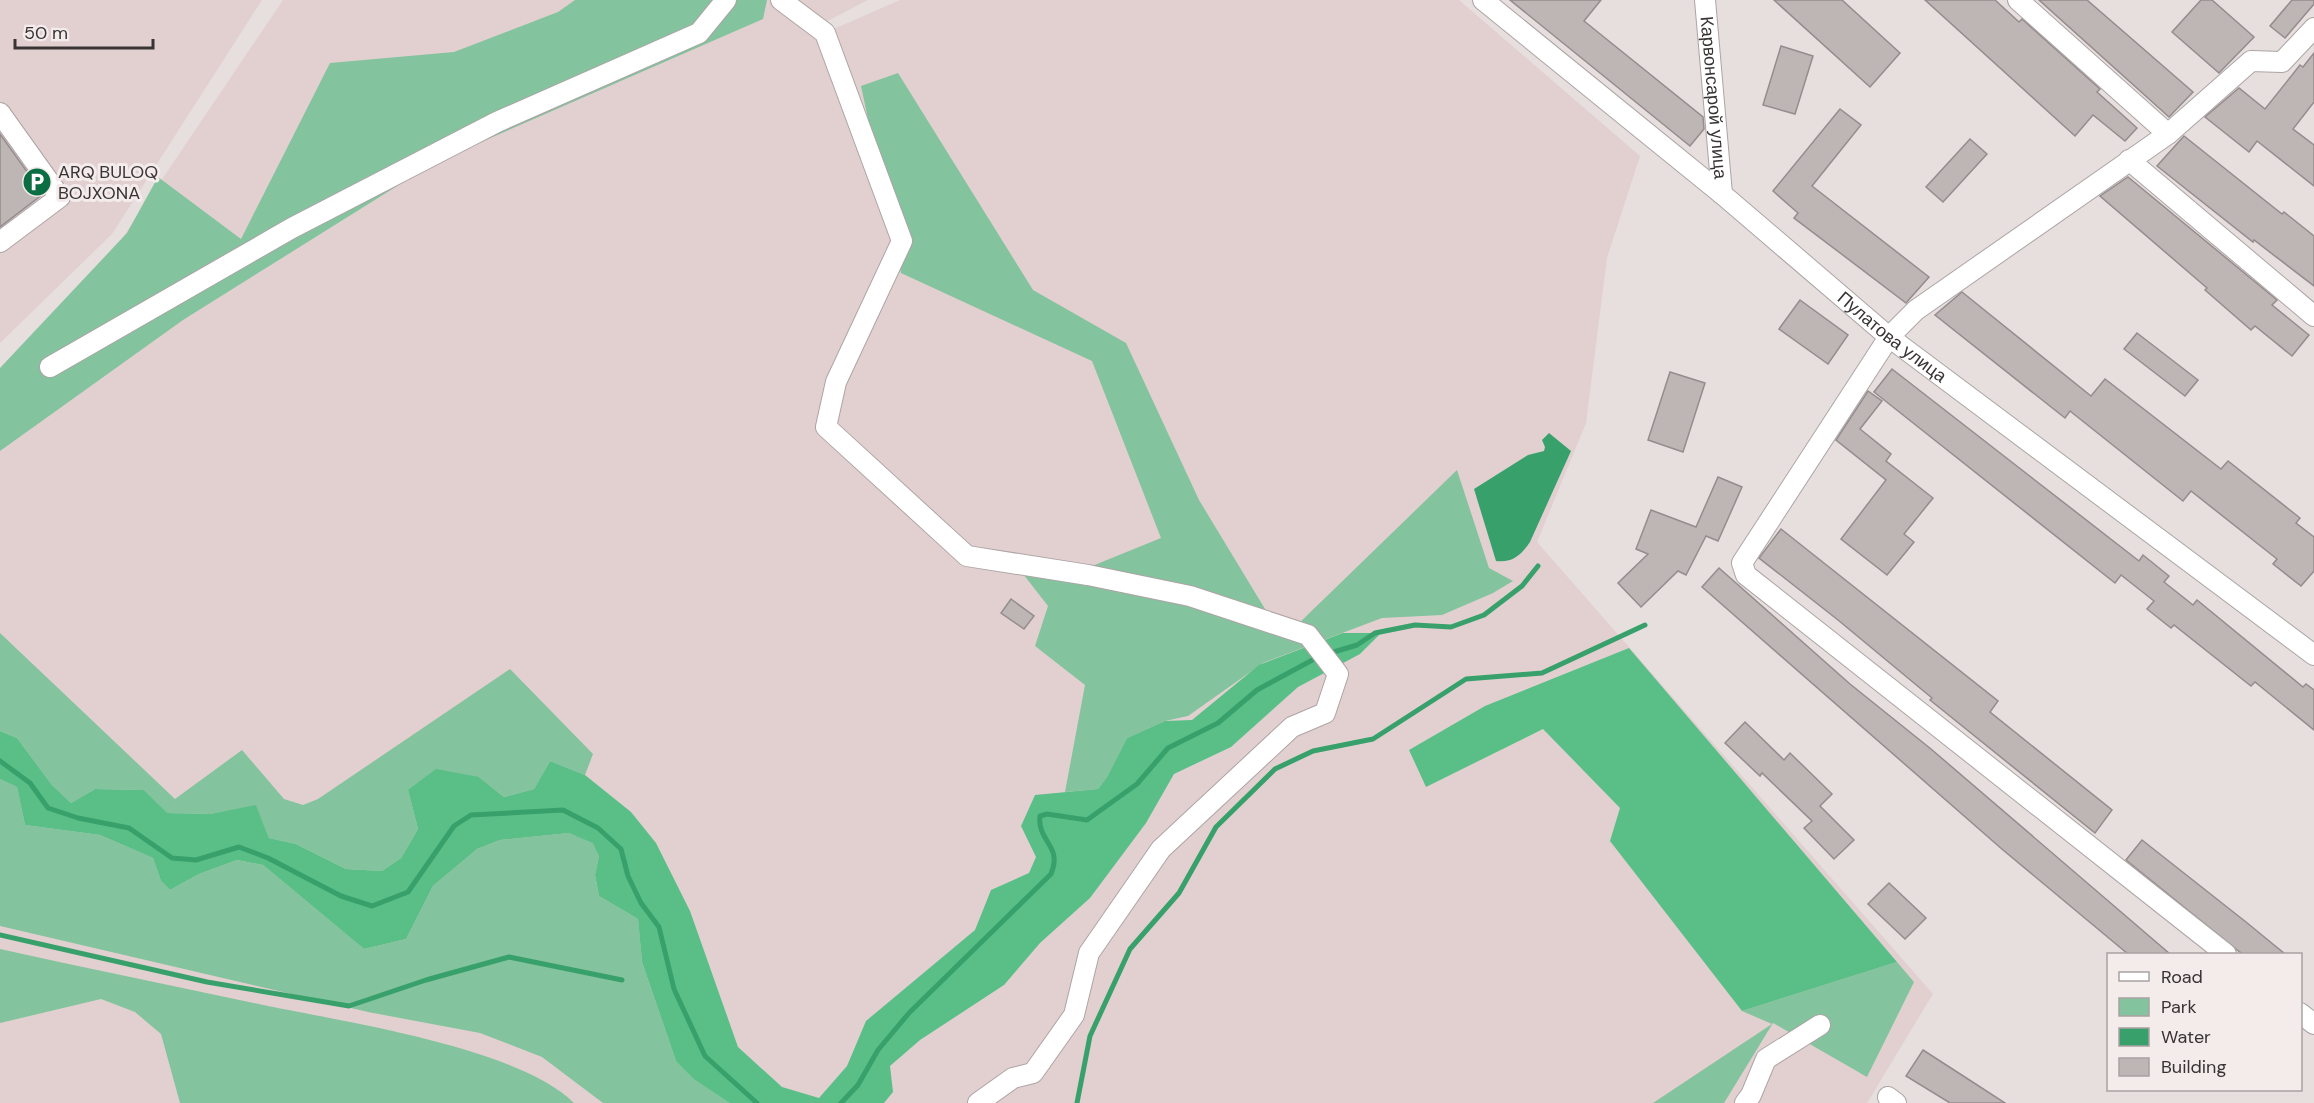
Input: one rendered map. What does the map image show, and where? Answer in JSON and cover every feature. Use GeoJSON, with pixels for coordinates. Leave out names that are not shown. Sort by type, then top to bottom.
{"type":"FeatureCollection","features":[{"type":"Feature","properties":{"kind":"street"},"geometry":{"type":"LineString","coordinates":[[50,367],[292,228],[497,122],[699,33],[726,0]]}},
{"type":"Feature","properties":{"kind":"street"},"geometry":{"type":"LineString","coordinates":[[781,0],[825,33],[902,242],[836,382],[826,427],[967,556],[1088,575],[1190,596],[1308,635],[1338,674],[1325,713],[1292,727],[1161,849],[1089,953],[1074,1015],[1033,1073],[1013,1078],[978,1103]]}},
{"type":"Feature","properties":{"kind":"street","name":"Пулатова улица"},"geometry":{"type":"LineString","coordinates":[[1484,0],[1722,194],[1889,337],[2314,655]]}},
{"type":"Feature","properties":{"kind":"street","name":"Карвонсарой улица"},"geometry":{"type":"LineString","coordinates":[[1705,0],[1722,194]]}},
{"type":"Feature","properties":{"kind":"street"},"geometry":{"type":"LineString","coordinates":[[2018,0],[2168,134]]}},
{"type":"Feature","properties":{"kind":"street"},"geometry":{"type":"LineString","coordinates":[[2225,953],[1746,575],[1742,563],[1889,337],[1916,310],[2168,134],[2251,61],[2282,62],[2314,28]]}},
{"type":"Feature","properties":{"kind":"street"},"geometry":{"type":"LineString","coordinates":[[0,113],[60,196],[0,242]]}},
{"type":"Feature","properties":{"kind":"street"},"geometry":{"type":"LineString","coordinates":[[2129,160],[2314,316]]}},
{"type":"Feature","properties":{"kind":"street"},"geometry":{"type":"LineString","coordinates":[[2302,1015],[2314,1024]]}},
{"type":"Feature","properties":{"kind":"street"},"geometry":{"type":"LineString","coordinates":[[1745,1103],[1752,1095],[1766,1059],[1820,1024]]}},
{"type":"Feature","properties":{"kind":"shaded area","name":"ARQ BULOQ BOJXONA"},"geometry":{"type":"Polygon","coordinates":[[[0,0],[262,0],[112,234],[0,343],[0,0]]]}},
{"type":"Feature","properties":{"kind":"shaded area"},"geometry":{"type":"Polygon","coordinates":[[[283,0],[868,0],[814,28],[820,35],[900,0],[1459,0],[1640,156],[1607,258],[1586,423],[1537,542],[1933,994],[1867,1103],[0,1103],[0,382],[123,237],[283,0]]]}},
{"type":"Feature","properties":{"kind":"shaded area"},"geometry":{"type":"Polygon","coordinates":[[[1343,633],[1381,633],[1360,654],[1298,687],[1231,747],[1174,774],[1146,823],[1090,898],[1040,943],[1004,985],[920,1040],[890,1066],[893,1092],[884,1103],[730,1103],[694,1079],[676,1061],[642,962],[638,919],[599,896],[595,875],[599,856],[593,843],[569,833],[500,840],[477,849],[433,886],[406,939],[364,949],[263,865],[237,860],[199,874],[170,890],[161,881],[153,858],[100,835],[25,825],[17,787],[0,779],[0,731],[17,738],[52,785],[71,803],[95,789],[144,790],[167,813],[210,814],[256,805],[269,838],[296,844],[346,869],[382,871],[401,858],[418,829],[408,790],[436,769],[479,777],[504,797],[534,789],[550,761],[585,775],[631,812],[656,843],[690,911],[738,1047],[782,1087],[819,1098],[847,1066],[866,1021],[975,930],[991,890],[1029,873],[1036,857],[1021,826],[1035,795],[1098,789],[1107,777],[1127,738],[1165,721],[1192,720],[1259,665],[1343,633]]]}},
{"type":"Feature","properties":{"kind":"shaded area"},"geometry":{"type":"Polygon","coordinates":[[[1629,648],[1897,962],[1742,1011],[1610,841],[1620,808],[1543,729],[1426,787],[1409,750],[1485,706],[1629,648]]]}},
{"type":"Feature","properties":{"kind":"green space"},"geometry":{"type":"Polygon","coordinates":[[[575,0],[767,0],[763,19],[472,146],[453,151],[183,320],[0,451],[0,368],[127,233],[158,177],[241,239],[330,63],[454,52],[558,12],[575,0]]]}},
{"type":"Feature","properties":{"kind":"green space"},"geometry":{"type":"Polygon","coordinates":[[[898,73],[1033,290],[1126,343],[1199,500],[1265,609],[1293,629],[1457,470],[1489,568],[1513,581],[1493,593],[1442,615],[1382,618],[1263,663],[1188,716],[1165,721],[1127,738],[1107,777],[1098,789],[1065,792],[1085,685],[1035,646],[1048,606],[1020,570],[1070,575],[1161,538],[1092,361],[901,273],[861,86],[898,73]]]}},
{"type":"Feature","properties":{"kind":"green space"},"geometry":{"type":"Polygon","coordinates":[[[0,633],[175,799],[242,750],[284,799],[303,805],[318,799],[510,669],[593,754],[585,775],[550,761],[534,789],[504,797],[479,777],[408,790],[418,829],[401,858],[382,871],[346,869],[296,844],[269,838],[256,806],[210,814],[166,813],[144,790],[95,789],[71,803],[52,785],[17,738],[0,731],[0,633]]]}},
{"type":"Feature","properties":{"kind":"green space"},"geometry":{"type":"Polygon","coordinates":[[[0,779],[17,787],[25,825],[100,835],[153,858],[161,881],[170,890],[199,874],[237,860],[263,865],[364,949],[406,939],[433,886],[477,849],[500,840],[569,833],[595,841],[599,856],[595,875],[599,896],[638,919],[642,962],[676,1061],[730,1103],[603,1103],[542,1057],[480,1033],[368,1012],[0,926],[0,779]]]}},
{"type":"Feature","properties":{"kind":"green space"},"geometry":{"type":"Polygon","coordinates":[[[0,949],[430,1040],[474,1052],[514,1067],[548,1084],[574,1103],[180,1103],[161,1034],[135,1012],[101,999],[0,1023],[0,949]]]}},
{"type":"Feature","properties":{"kind":"green space"},"geometry":{"type":"Polygon","coordinates":[[[1897,962],[1914,982],[1867,1077],[1773,1023],[1724,1103],[1653,1103],[1772,1024],[1742,1011],[1897,962]]]}},
{"type":"Feature","properties":{"kind":"water"},"geometry":{"type":"Polygon","coordinates":[[[1549,433],[1571,451],[1530,542],[1516,557],[1507,561],[1496,561],[1474,489],[1528,455],[1544,451],[1542,440],[1549,433]]]}},
{"type":"Feature","properties":{"kind":"building"},"geometry":{"type":"Polygon","coordinates":[[[1510,0],[1601,0],[1584,21],[1703,117],[1704,129],[1690,146],[1510,0]]]}},
{"type":"Feature","properties":{"kind":"building"},"geometry":{"type":"Polygon","coordinates":[[[1774,0],[1842,0],[1900,53],[1870,87],[1774,0]]]}},
{"type":"Feature","properties":{"kind":"building"},"geometry":{"type":"Polygon","coordinates":[[[1925,0],[1995,0],[2019,22],[2022,19],[2100,89],[2097,92],[2137,128],[2125,141],[2093,115],[2075,136],[1925,0]]]}},
{"type":"Feature","properties":{"kind":"building"},"geometry":{"type":"Polygon","coordinates":[[[2039,0],[2087,0],[2193,92],[2169,117],[2039,0]]]}},
{"type":"Feature","properties":{"kind":"building"},"geometry":{"type":"Polygon","coordinates":[[[2201,0],[2212,0],[2254,37],[2219,73],[2172,32],[2201,0]]]}},
{"type":"Feature","properties":{"kind":"building"},"geometry":{"type":"Polygon","coordinates":[[[2292,0],[2314,0],[2314,4],[2285,38],[2270,26],[2292,0]]]}},
{"type":"Feature","properties":{"kind":"building"},"geometry":{"type":"Polygon","coordinates":[[[1781,46],[1813,56],[1795,114],[1763,105],[1781,46]]]}},
{"type":"Feature","properties":{"kind":"building"},"geometry":{"type":"Polygon","coordinates":[[[2314,53],[2314,102],[2293,129],[2314,145],[2314,186],[2257,141],[2249,152],[2205,117],[2239,88],[2265,109],[2300,65],[2303,67],[2314,53]]]}},
{"type":"Feature","properties":{"kind":"building"},"geometry":{"type":"Polygon","coordinates":[[[1840,109],[1861,125],[1812,186],[1929,277],[1906,303],[1794,218],[1798,213],[1773,191],[1840,109]]]}},
{"type":"Feature","properties":{"kind":"building"},"geometry":{"type":"Polygon","coordinates":[[[0,134],[43,194],[0,227],[0,134]]]}},
{"type":"Feature","properties":{"kind":"building"},"geometry":{"type":"Polygon","coordinates":[[[2184,136],[2282,214],[2284,212],[2314,236],[2314,286],[2254,240],[2253,242],[2157,166],[2184,136]]]}},
{"type":"Feature","properties":{"kind":"building"},"geometry":{"type":"Polygon","coordinates":[[[1970,139],[1987,154],[1943,202],[1926,187],[1970,139]]]}},
{"type":"Feature","properties":{"kind":"building"},"geometry":{"type":"Polygon","coordinates":[[[2128,177],[2277,300],[2272,305],[2309,335],[2292,356],[2255,326],[2251,330],[2205,290],[2207,288],[2100,196],[2128,177]]]}},
{"type":"Feature","properties":{"kind":"building"},"geometry":{"type":"Polygon","coordinates":[[[1962,292],[2091,396],[2105,379],[2221,469],[2228,461],[2300,518],[2296,523],[2314,537],[2314,571],[2301,586],[2273,564],[2277,559],[2191,491],[2183,501],[2070,411],[2065,418],[1935,315],[1962,292]]]}},
{"type":"Feature","properties":{"kind":"building"},"geometry":{"type":"Polygon","coordinates":[[[1800,300],[1848,335],[1828,364],[1779,329],[1800,300]]]}},
{"type":"Feature","properties":{"kind":"building"},"geometry":{"type":"Polygon","coordinates":[[[2137,333],[2198,380],[2185,396],[2124,349],[2137,333]]]}},
{"type":"Feature","properties":{"kind":"building"},"geometry":{"type":"Polygon","coordinates":[[[1892,369],[2139,561],[2143,555],[2169,576],[2164,582],[2193,605],[2197,600],[2303,687],[2306,684],[2314,690],[2314,730],[2255,682],[2251,686],[2174,625],[2171,628],[2147,609],[2154,601],[2121,575],[2115,583],[1874,392],[1892,369]]]}},
{"type":"Feature","properties":{"kind":"building"},"geometry":{"type":"Polygon","coordinates":[[[1670,372],[1705,383],[1683,452],[1648,440],[1670,372]]]}},
{"type":"Feature","properties":{"kind":"building"},"geometry":{"type":"Polygon","coordinates":[[[1868,391],[1882,401],[1860,429],[1891,454],[1886,461],[1933,498],[1904,534],[1914,542],[1887,575],[1841,539],[1886,480],[1836,440],[1868,391]]]}},
{"type":"Feature","properties":{"kind":"building"},"geometry":{"type":"Polygon","coordinates":[[[1718,477],[1742,487],[1718,541],[1706,536],[1686,575],[1678,571],[1641,607],[1618,583],[1648,554],[1636,549],[1651,510],[1696,527],[1718,477]]]}},
{"type":"Feature","properties":{"kind":"building"},"geometry":{"type":"Polygon","coordinates":[[[1781,529],[1998,701],[1990,712],[2112,810],[2095,833],[1930,700],[1932,698],[1838,620],[1759,558],[1781,529]]]}},
{"type":"Feature","properties":{"kind":"building"},"geometry":{"type":"Polygon","coordinates":[[[1719,568],[1850,684],[1931,749],[2169,953],[2127,953],[2003,850],[1702,587],[1719,568]]]}},
{"type":"Feature","properties":{"kind":"building"},"geometry":{"type":"Polygon","coordinates":[[[1011,599],[1034,616],[1024,629],[1001,613],[1011,599]]]}},
{"type":"Feature","properties":{"kind":"building"},"geometry":{"type":"Polygon","coordinates":[[[1745,722],[1784,760],[1790,753],[1832,794],[1820,806],[1854,840],[1834,859],[1804,828],[1812,821],[1762,773],[1760,776],[1725,743],[1745,722]]]}},
{"type":"Feature","properties":{"kind":"building"},"geometry":{"type":"Polygon","coordinates":[[[2142,840],[2284,953],[2242,953],[2126,860],[2142,840]]]}},
{"type":"Feature","properties":{"kind":"building"},"geometry":{"type":"Polygon","coordinates":[[[1889,883],[1926,918],[1905,939],[1868,904],[1889,883]]]}},
{"type":"Feature","properties":{"kind":"building"},"geometry":{"type":"Polygon","coordinates":[[[1923,1050],[2005,1103],[1950,1103],[1906,1076],[1923,1050]]]}},
{"type":"Feature","properties":{"kind":"waterway"},"geometry":{"type":"LineString","coordinates":[[1327,654],[1357,645],[1375,633],[1415,625],[1451,627],[1484,615],[1522,586],[1538,566]]}},
{"type":"Feature","properties":{"kind":"waterway"},"geometry":{"type":"LineString","coordinates":[[1077,1103],[1090,1036],[1130,949],[1179,893],[1216,827],[1275,769],[1313,751],[1373,739],[1466,679],[1542,673],[1645,625]]}},
{"type":"Feature","properties":{"kind":"waterway"},"geometry":{"type":"LineString","coordinates":[[841,1103],[858,1085],[878,1050],[909,1013],[1051,874],[1054,856],[1042,832],[1040,816],[1047,814],[1087,820],[1137,784],[1168,748],[1218,723],[1257,690],[1318,657]]}},
{"type":"Feature","properties":{"kind":"waterway"},"geometry":{"type":"LineString","coordinates":[[0,761],[30,783],[48,808],[78,818],[129,828],[172,858],[196,860],[239,847],[268,858],[341,896],[372,906],[408,892],[454,826],[471,815],[563,810],[598,828],[621,849],[628,876],[641,903],[659,927],[674,989],[705,1056],[757,1103]]}},
{"type":"Feature","properties":{"kind":"waterway"},"geometry":{"type":"LineString","coordinates":[[0,935],[207,982],[349,1006],[426,980],[509,957],[622,980]]}},
{"type":"Feature","properties":{"kind":"place","name":"ARQ BULOQ BOJXONA"},"geometry":{"type":"Point","coordinates":[37,182]}}]}
